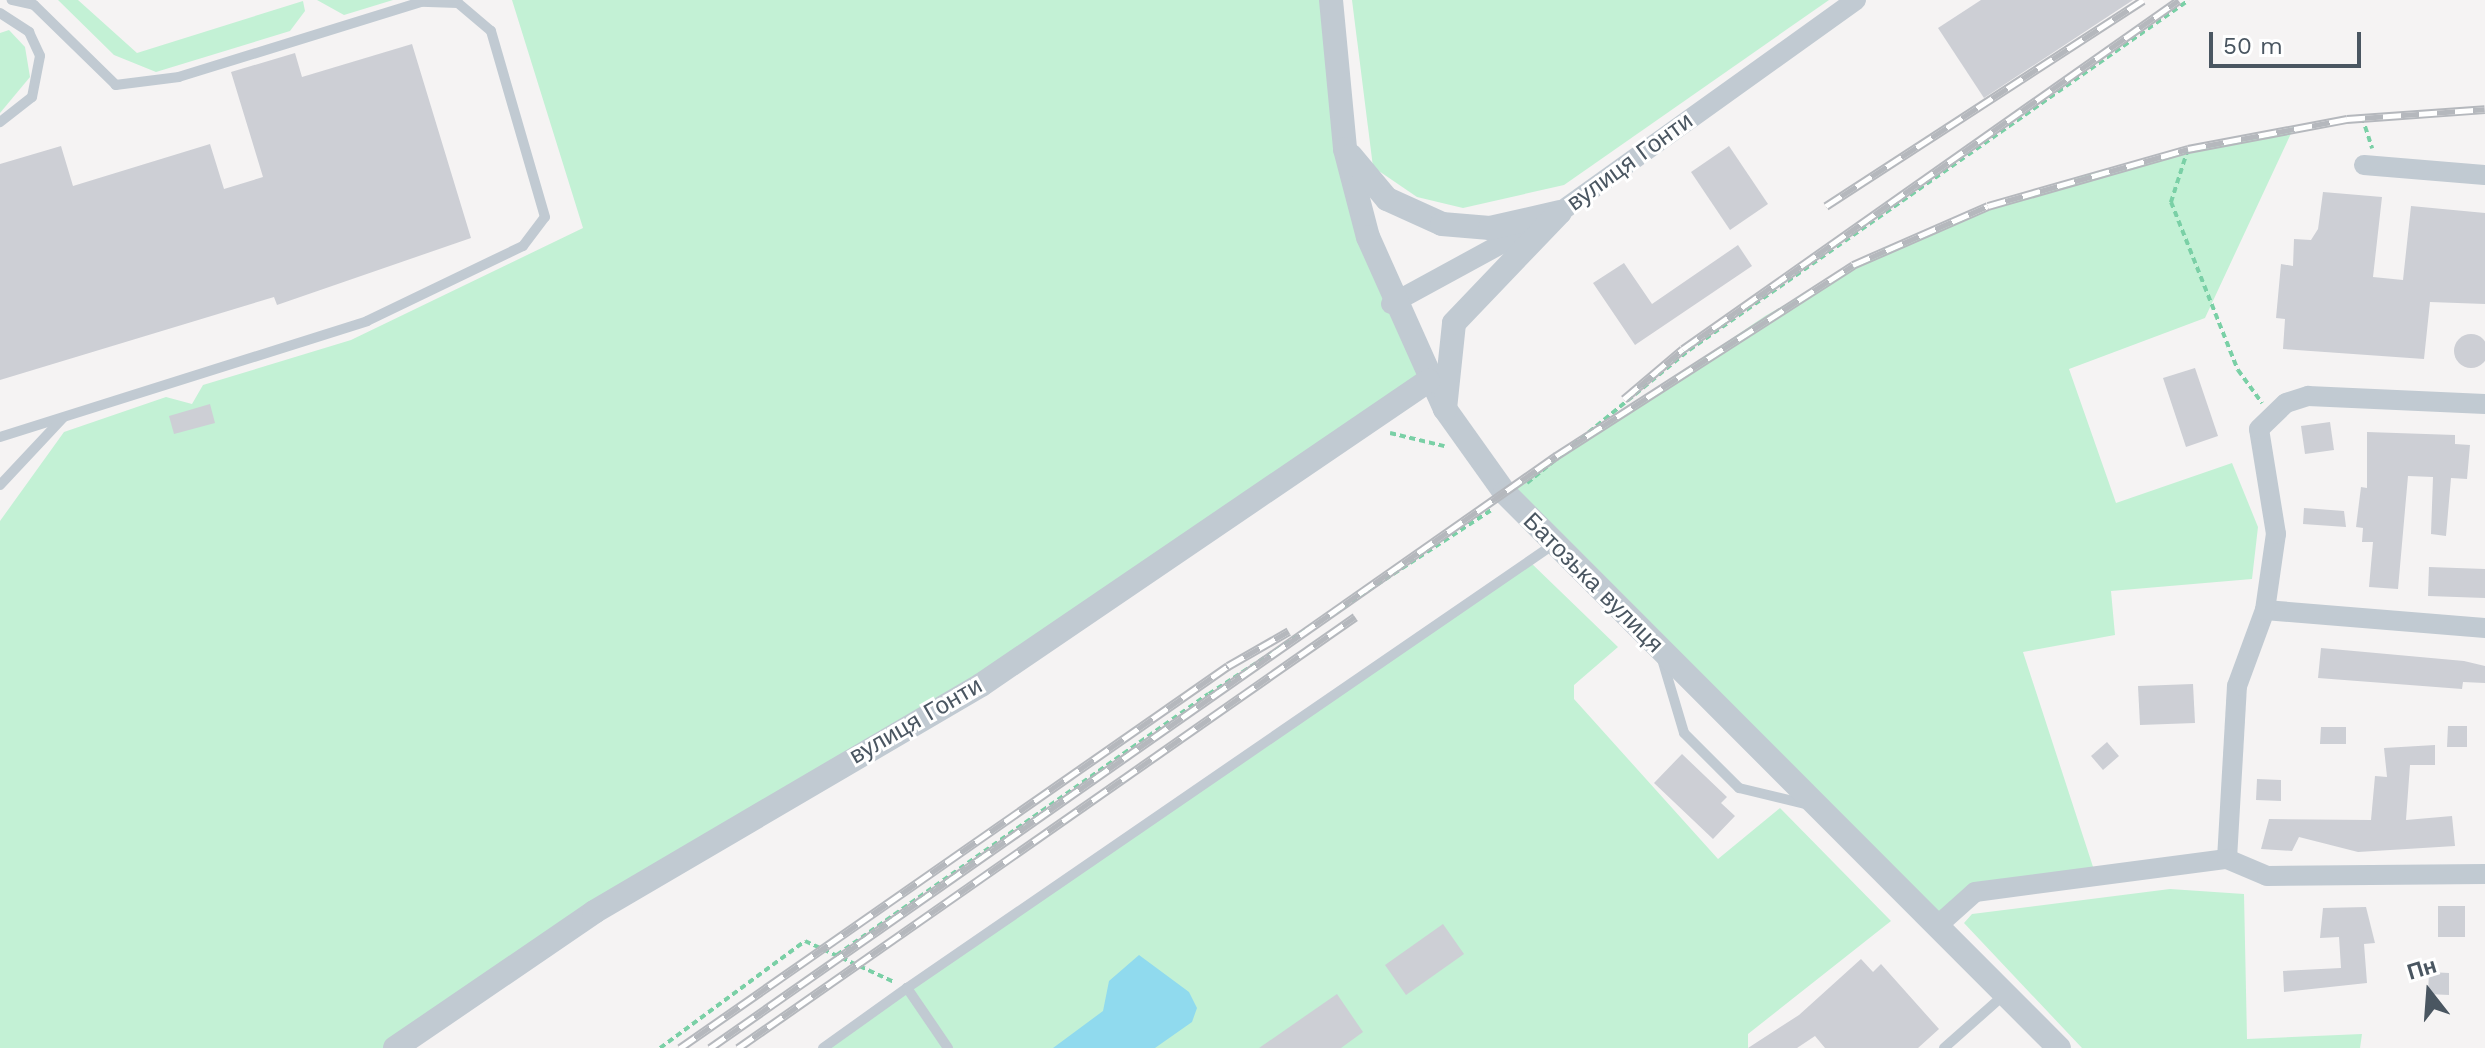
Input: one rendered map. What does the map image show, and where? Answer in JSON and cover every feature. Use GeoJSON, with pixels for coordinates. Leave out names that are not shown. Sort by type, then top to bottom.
{"type":"FeatureCollection","features":[{"type":"Feature","properties":{"kind":"street","name":"Батозька вулиця"},"geometry":{"type":"LineString","coordinates":[[1331,0],[1345,149],[1391,304],[1445,409],[1505,493],[1554,544],[2059,1048]]}},
{"type":"Feature","properties":{"kind":"street","name":"вулиця Гонти"},"geometry":{"type":"LineString","coordinates":[[1391,304],[1560,212],[1856,0]]}},
{"type":"Feature","properties":{"kind":"street"},"geometry":{"type":"LineString","coordinates":[[1345,149],[1387,199],[1442,224],[1490,228],[1560,212]]}},
{"type":"Feature","properties":{"kind":"street"},"geometry":{"type":"LineString","coordinates":[[2371,165],[2485,175]]}},
{"type":"Feature","properties":{"kind":"street"},"geometry":{"type":"LineString","coordinates":[[1445,409],[1454,323],[1560,212]]}},
{"type":"Feature","properties":{"kind":"street","name":"вулиця Гонти"},"geometry":{"type":"LineString","coordinates":[[395,1048],[620,895],[981,685],[1428,381]]}},
{"type":"Feature","properties":{"kind":"street"},"geometry":{"type":"LineString","coordinates":[[2227,859],[2237,686],[2265,610],[2276,514],[2259,429],[2270,414],[2331,394],[2485,404]]}},
{"type":"Feature","properties":{"kind":"street"},"geometry":{"type":"LineString","coordinates":[[2265,610],[2485,628]]}},
{"type":"Feature","properties":{"kind":"street"},"geometry":{"type":"LineString","coordinates":[[1937,926],[1975,892],[2227,859],[2267,876],[2485,874]]}},
{"type":"Feature","properties":{"kind":"lane"},"geometry":{"type":"LineString","coordinates":[[0,437],[367,321],[523,246],[540,227],[545,205],[491,31],[458,3],[421,2],[179,77],[116,85],[34,5],[12,0]]}},
{"type":"Feature","properties":{"kind":"lane"},"geometry":{"type":"LineString","coordinates":[[0,13],[29,32],[40,67],[32,97],[0,122]]}},
{"type":"Feature","properties":{"kind":"lane"},"geometry":{"type":"LineString","coordinates":[[0,485],[64,417]]}},
{"type":"Feature","properties":{"kind":"lane"},"geometry":{"type":"LineString","coordinates":[[823,1048],[1554,544]]}},
{"type":"Feature","properties":{"kind":"lane"},"geometry":{"type":"LineString","coordinates":[[1659,649],[1684,733],[1739,788],[1817,807]]}},
{"type":"Feature","properties":{"kind":"lane"},"geometry":{"type":"LineString","coordinates":[[907,988],[948,1048]]}},
{"type":"Feature","properties":{"kind":"lane"},"geometry":{"type":"LineString","coordinates":[[1944,1048],[2005,994]]}},
{"type":"Feature","properties":{"kind":"path"},"geometry":{"type":"LineString","coordinates":[[2362,117],[2371,165]]}},
{"type":"Feature","properties":{"kind":"path"},"geometry":{"type":"LineString","coordinates":[[2188,149],[2171,202],[2238,370],[2270,414]]}},
{"type":"Feature","properties":{"kind":"path"},"geometry":{"type":"LineString","coordinates":[[660,1048],[805,941],[907,988]]}},
{"type":"Feature","properties":{"kind":"green space"},"geometry":{"type":"Polygon","coordinates":[[[58,0],[78,0],[137,53],[303,1],[305,11],[290,31],[156,72],[114,55],[58,0]]]}},
{"type":"Feature","properties":{"kind":"green space"},"geometry":{"type":"Polygon","coordinates":[[[317,0],[393,0],[344,15],[317,0]]]}},
{"type":"Feature","properties":{"kind":"green space"},"geometry":{"type":"Polygon","coordinates":[[[512,0],[1331,0],[1345,149],[1428,381],[981,685],[395,1048],[0,1048],[0,521],[64,432],[166,397],[192,404],[203,385],[351,340],[583,228],[512,0]]]}},
{"type":"Feature","properties":{"kind":"green space"},"geometry":{"type":"Polygon","coordinates":[[[1352,0],[1829,0],[1564,185],[1463,208],[1417,197],[1373,167],[1352,0]]]}},
{"type":"Feature","properties":{"kind":"green space"},"geometry":{"type":"Polygon","coordinates":[[[9,30],[25,47],[30,77],[0,113],[0,33],[9,30]]]}},
{"type":"Feature","properties":{"kind":"green space"},"geometry":{"type":"Polygon","coordinates":[[[2294,127],[2205,318],[2069,369],[2116,503],[2232,463],[2258,527],[2252,579],[2111,591],[2115,635],[2023,652],[2096,876],[1975,892],[1937,926],[1505,493],[1765,316],[1886,248],[2086,175],[2294,127]]]}},
{"type":"Feature","properties":{"kind":"green space"},"geometry":{"type":"Polygon","coordinates":[[[1529,561],[1618,647],[1574,685],[1574,699],[1718,859],[1780,808],[1891,921],[1748,1034],[1748,1048],[823,1048],[1529,561]]]}},
{"type":"Feature","properties":{"kind":"green space"},"geometry":{"type":"Polygon","coordinates":[[[2170,889],[2244,894],[2247,1039],[2362,1034],[2360,1048],[2082,1048],[1964,923],[1972,914],[2170,889]]]}},
{"type":"Feature","properties":{"kind":"water"},"geometry":{"type":"Polygon","coordinates":[[[1139,955],[1189,992],[1197,1008],[1192,1022],[1155,1048],[1053,1048],[1103,1011],[1109,981],[1139,955]]]}},
{"type":"Feature","properties":{"kind":"building"},"geometry":{"type":"Polygon","coordinates":[[[1981,0],[2133,0],[1984,98],[1938,28],[1981,0]]]}},
{"type":"Feature","properties":{"kind":"building"},"geometry":{"type":"Polygon","coordinates":[[[412,44],[471,238],[277,305],[274,297],[0,380],[0,164],[61,146],[73,186],[210,144],[224,189],[263,177],[231,72],[295,53],[302,77],[412,44]]]}},
{"type":"Feature","properties":{"kind":"building"},"geometry":{"type":"Polygon","coordinates":[[[1729,146],[1768,204],[1730,230],[1691,172],[1729,146]]]}},
{"type":"Feature","properties":{"kind":"building"},"geometry":{"type":"Polygon","coordinates":[[[2323,192],[2382,197],[2373,277],[2403,280],[2411,206],[2485,213],[2485,304],[2430,302],[2424,359],[2283,349],[2285,319],[2276,318],[2281,264],[2293,266],[2294,239],[2311,240],[2318,229],[2323,192]]]}},
{"type":"Feature","properties":{"kind":"building"},"geometry":{"type":"Polygon","coordinates":[[[1738,245],[1752,266],[1635,345],[1593,283],[1624,263],[1652,304],[1738,245]]]}},
{"type":"Feature","properties":{"kind":"building"},"geometry":{"type":"Polygon","coordinates":[[[2471,334],[2483,339],[2488,351],[2483,363],[2471,368],[2459,363],[2454,351],[2459,339],[2471,334]]]}},
{"type":"Feature","properties":{"kind":"building"},"geometry":{"type":"Polygon","coordinates":[[[2195,368],[2218,436],[2186,447],[2163,378],[2195,368]]]}},
{"type":"Feature","properties":{"kind":"building"},"geometry":{"type":"Polygon","coordinates":[[[210,404],[215,423],[174,434],[169,416],[210,404]]]}},
{"type":"Feature","properties":{"kind":"building"},"geometry":{"type":"Polygon","coordinates":[[[2330,422],[2334,450],[2305,454],[2301,426],[2330,422]]]}},
{"type":"Feature","properties":{"kind":"building"},"geometry":{"type":"Polygon","coordinates":[[[2367,432],[2455,435],[2455,444],[2470,445],[2467,479],[2451,478],[2446,536],[2431,534],[2433,477],[2408,476],[2398,589],[2369,587],[2373,542],[2362,542],[2363,528],[2356,527],[2361,487],[2367,488],[2367,432]]]}},
{"type":"Feature","properties":{"kind":"building"},"geometry":{"type":"Polygon","coordinates":[[[2304,508],[2344,511],[2346,527],[2303,524],[2304,508]]]}},
{"type":"Feature","properties":{"kind":"building"},"geometry":{"type":"Polygon","coordinates":[[[2429,567],[2485,569],[2485,598],[2428,596],[2429,567]]]}},
{"type":"Feature","properties":{"kind":"building"},"geometry":{"type":"Polygon","coordinates":[[[2321,648],[2464,661],[2485,666],[2485,683],[2463,682],[2462,689],[2318,678],[2321,648]]]}},
{"type":"Feature","properties":{"kind":"building"},"geometry":{"type":"Polygon","coordinates":[[[2193,684],[2195,723],[2140,725],[2138,686],[2193,684]]]}},
{"type":"Feature","properties":{"kind":"building"},"geometry":{"type":"Polygon","coordinates":[[[2448,726],[2467,726],[2467,747],[2447,747],[2448,726]]]}},
{"type":"Feature","properties":{"kind":"building"},"geometry":{"type":"Polygon","coordinates":[[[2321,727],[2346,727],[2346,744],[2320,744],[2321,727]]]}},
{"type":"Feature","properties":{"kind":"building"},"geometry":{"type":"Polygon","coordinates":[[[2107,742],[2119,756],[2103,770],[2091,756],[2107,742]]]}},
{"type":"Feature","properties":{"kind":"building"},"geometry":{"type":"Polygon","coordinates":[[[2435,745],[2435,765],[2410,765],[2406,820],[2452,816],[2455,846],[2358,852],[2299,837],[2292,851],[2261,849],[2269,819],[2371,820],[2375,776],[2387,777],[2384,748],[2435,745]]]}},
{"type":"Feature","properties":{"kind":"building"},"geometry":{"type":"Polygon","coordinates":[[[1682,754],[1727,797],[1721,803],[1735,816],[1713,839],[1654,783],[1682,754]]]}},
{"type":"Feature","properties":{"kind":"building"},"geometry":{"type":"Polygon","coordinates":[[[2257,779],[2281,780],[2281,801],[2256,800],[2257,779]]]}},
{"type":"Feature","properties":{"kind":"building"},"geometry":{"type":"Polygon","coordinates":[[[2438,906],[2465,906],[2465,937],[2438,937],[2438,906]]]}},
{"type":"Feature","properties":{"kind":"building"},"geometry":{"type":"Polygon","coordinates":[[[2366,907],[2375,943],[2364,944],[2367,983],[2284,992],[2283,971],[2341,968],[2339,937],[2320,938],[2323,908],[2366,907]]]}},
{"type":"Feature","properties":{"kind":"building"},"geometry":{"type":"Polygon","coordinates":[[[1443,924],[1464,954],[1406,995],[1385,965],[1443,924]]]}},
{"type":"Feature","properties":{"kind":"building"},"geometry":{"type":"Polygon","coordinates":[[[1861,959],[1873,972],[1881,964],[1939,1029],[1918,1048],[1825,1048],[1815,1036],[1797,1048],[1748,1048],[1799,1015],[1861,959]]]}},
{"type":"Feature","properties":{"kind":"building"},"geometry":{"type":"Polygon","coordinates":[[[2429,972],[2449,973],[2449,995],[2428,994],[2429,972]]]}},
{"type":"Feature","properties":{"kind":"building"},"geometry":{"type":"Polygon","coordinates":[[[1337,994],[1363,1032],[1341,1048],[1259,1048],[1337,994]]]}},
{"type":"Feature","properties":{"kind":"railway"},"geometry":{"type":"LineString","coordinates":[[1826,206],[2143,0]]}},
{"type":"Feature","properties":{"kind":"railway"},"geometry":{"type":"LineString","coordinates":[[1624,399],[1683,349],[2179,0]]}},
{"type":"Feature","properties":{"kind":"railway"},"geometry":{"type":"LineString","coordinates":[[710,1048],[1556,456],[1853,265],[1988,206],[2188,149],[2347,119],[2485,109]]}},
{"type":"Feature","properties":{"kind":"railway"},"geometry":{"type":"LineString","coordinates":[[738,1048],[1355,617]]}},
{"type":"Feature","properties":{"kind":"railway"},"geometry":{"type":"LineString","coordinates":[[680,1048],[1228,666],[1289,631]]}}]}
